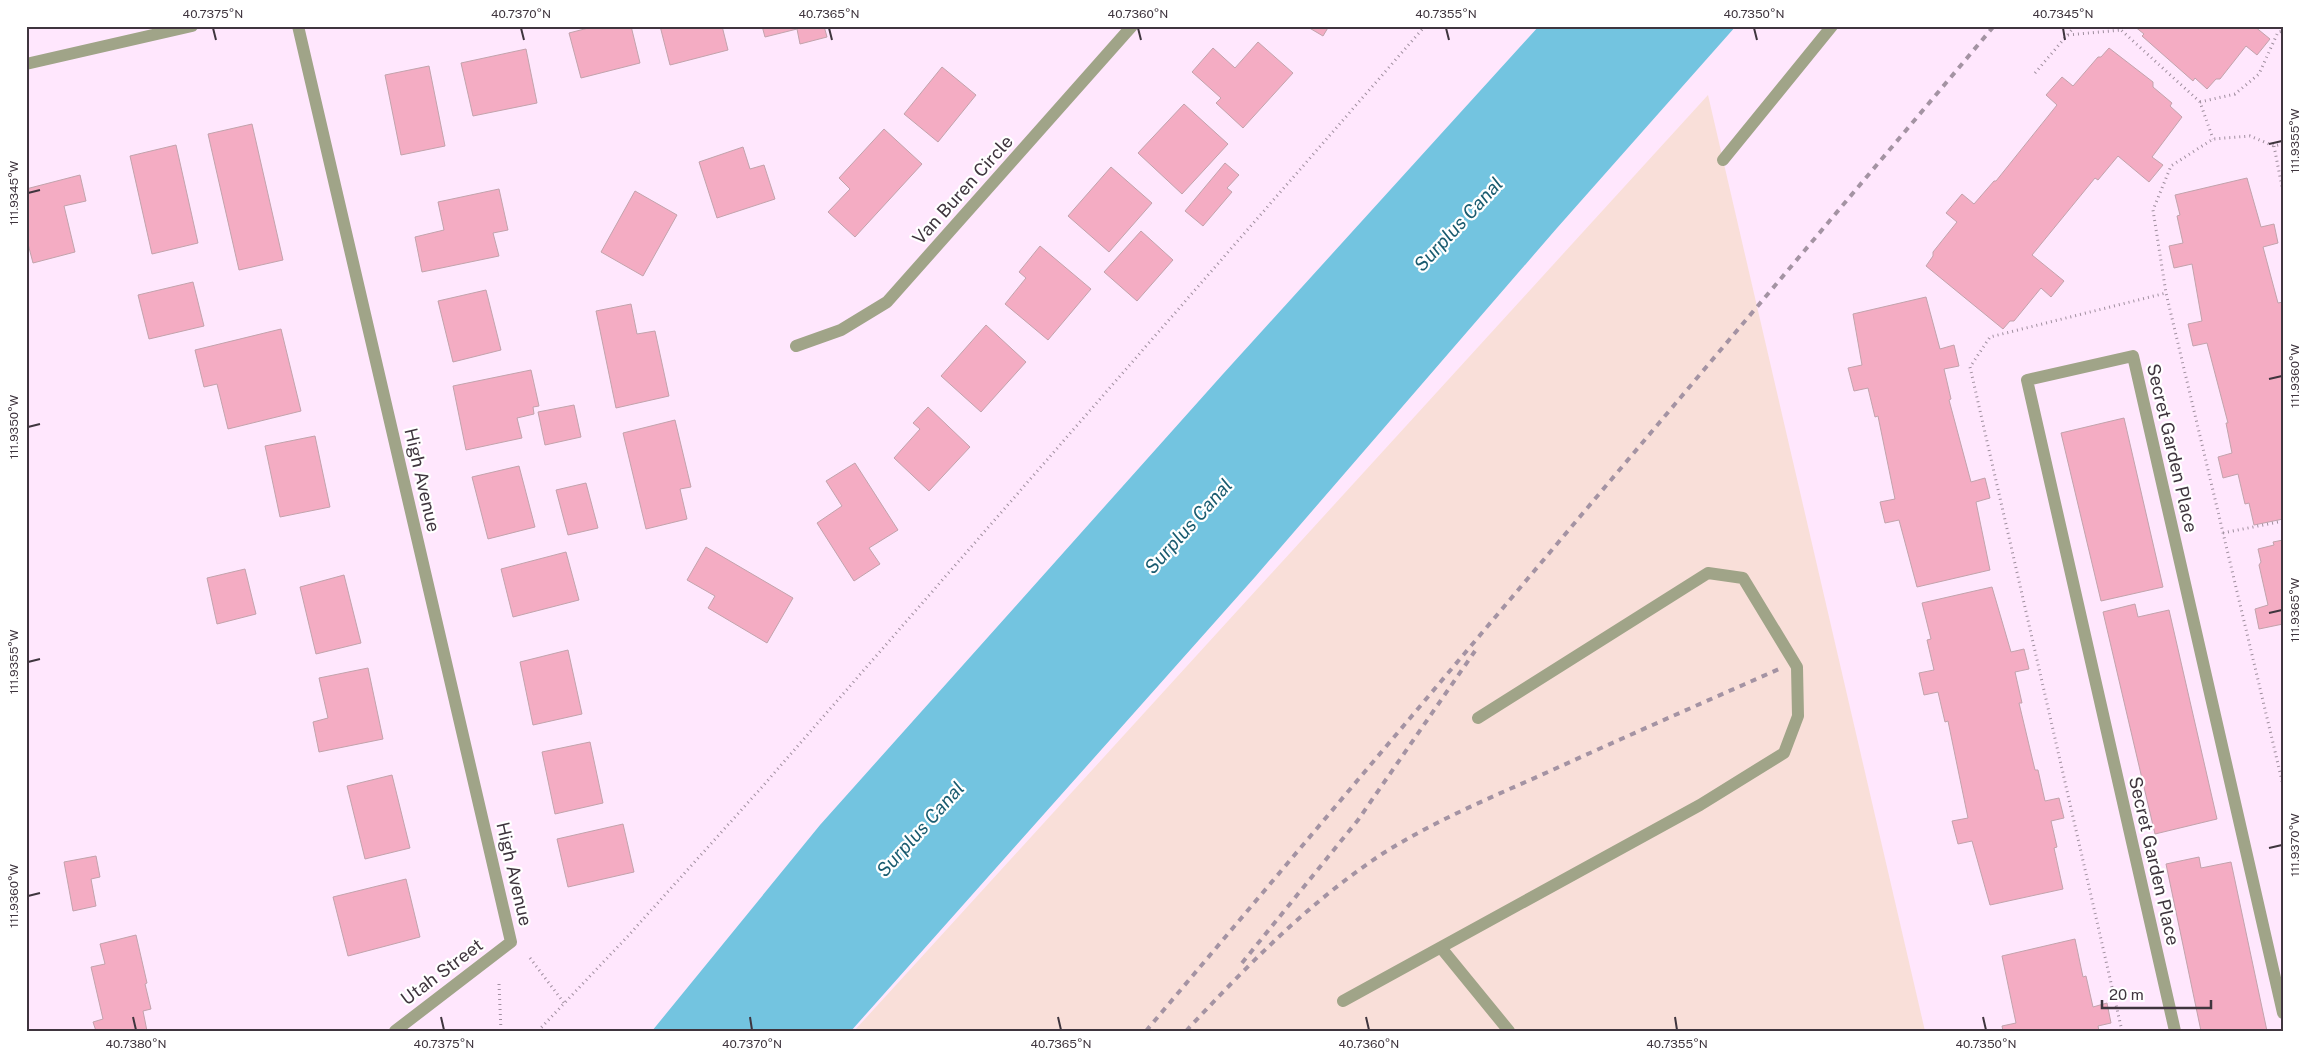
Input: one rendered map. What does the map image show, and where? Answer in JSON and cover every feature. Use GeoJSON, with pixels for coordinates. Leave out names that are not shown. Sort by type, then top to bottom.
{"type":"FeatureCollection","features":[{"type":"Feature","properties":{"kind":"street"},"geometry":{"type":"LineString","coordinates":[[26,64],[192,26]]}},
{"type":"Feature","properties":{"kind":"street","name":"High Avenue"},"geometry":{"type":"LineString","coordinates":[[298,26],[511,942]]}},
{"type":"Feature","properties":{"kind":"street","name":"Van Buren Circle"},"geometry":{"type":"LineString","coordinates":[[796,346],[840,330],[886,302],[1132,26]]}},
{"type":"Feature","properties":{"kind":"street"},"geometry":{"type":"LineString","coordinates":[[1723,160],[1832,26]]}},
{"type":"Feature","properties":{"kind":"street","name":"Secret Garden Place"},"geometry":{"type":"LineString","coordinates":[[2175,1031],[2027,380],[2133,356],[2283,1013]]}},
{"type":"Feature","properties":{"kind":"street"},"geometry":{"type":"LineString","coordinates":[[1343,1001],[1442,949],[1700,806],[1784,753],[1798,716],[1797,667],[1743,578],[1708,573],[1478,718]]}},
{"type":"Feature","properties":{"kind":"street","name":"Utah Street"},"geometry":{"type":"LineString","coordinates":[[395,1031],[511,942]]}},
{"type":"Feature","properties":{"kind":"street"},"geometry":{"type":"LineString","coordinates":[[1442,949],[1509,1031]]}},
{"type":"Feature","properties":{"kind":"path"},"geometry":{"type":"LineString","coordinates":[[538,1031],[769,780],[1425,26]]}},
{"type":"Feature","properties":{"kind":"path"},"geometry":{"type":"LineString","coordinates":[[2035,74],[2075,26]]}},
{"type":"Feature","properties":{"kind":"path"},"geometry":{"type":"LineString","coordinates":[[2068,36],[2121,28],[2200,102],[2213,139]]}},
{"type":"Feature","properties":{"kind":"path"},"geometry":{"type":"LineString","coordinates":[[2200,102],[2234,94],[2259,74],[2278,32],[2283,31]]}},
{"type":"Feature","properties":{"kind":"path"},"geometry":{"type":"LineString","coordinates":[[2283,144],[2274,146],[2250,136],[2213,139],[2171,166],[2153,210],[2166,293],[2283,785]]}},
{"type":"Feature","properties":{"kind":"path"},"geometry":{"type":"LineString","coordinates":[[2274,146],[2283,192]]}},
{"type":"Feature","properties":{"kind":"path"},"geometry":{"type":"LineString","coordinates":[[2122,1031],[1970,367],[1990,338],[2166,293]]}},
{"type":"Feature","properties":{"kind":"path"},"geometry":{"type":"LineString","coordinates":[[2223,533],[2283,521]]}},
{"type":"Feature","properties":{"kind":"path"},"geometry":{"type":"LineString","coordinates":[[501,1031],[499,985],[511,942],[534,963],[564,1003]]}},
{"type":"Feature","properties":{"kind":"shaded area"},"geometry":{"type":"Polygon","coordinates":[[[1708,95],[1925,1031],[854,1031],[1708,95]]]}},
{"type":"Feature","properties":{"kind":"water","name":"Surplus Canal"},"geometry":{"type":"Polygon","coordinates":[[[1539,26],[1736,26],[1557,228],[1255,577],[851,1031],[652,1031],[820,825],[1223,374],[1539,26]]]}},
{"type":"Feature","properties":{"kind":"building"},"geometry":{"type":"Polygon","coordinates":[[[596,26],[631,26],[640,63],[581,78],[569,33],[596,26]]]}},
{"type":"Feature","properties":{"kind":"building"},"geometry":{"type":"Polygon","coordinates":[[[660,26],[722,26],[728,50],[670,65],[660,26]]]}},
{"type":"Feature","properties":{"kind":"building"},"geometry":{"type":"Polygon","coordinates":[[[762,26],[824,26],[827,37],[800,44],[797,29],[765,37],[762,26]]]}},
{"type":"Feature","properties":{"kind":"building"},"geometry":{"type":"Polygon","coordinates":[[[1306,26],[1329,26],[1323,36],[1306,26]]]}},
{"type":"Feature","properties":{"kind":"building"},"geometry":{"type":"Polygon","coordinates":[[[2134,26],[2254,26],[2270,39],[2257,55],[2246,46],[2220,79],[2216,79],[2207,89],[2195,78],[2193,81],[2142,36],[2144,34],[2134,26]]]}},
{"type":"Feature","properties":{"kind":"building"},"geometry":{"type":"Polygon","coordinates":[[[1258,42],[1293,73],[1243,128],[1216,103],[1221,98],[1192,72],[1213,48],[1235,68],[1258,42]]]}},
{"type":"Feature","properties":{"kind":"building"},"geometry":{"type":"Polygon","coordinates":[[[2109,48],[2153,82],[2153,87],[2172,103],[2170,106],[2182,117],[2152,157],[2163,165],[2149,182],[2118,156],[2098,180],[2095,178],[2032,255],[2064,281],[2051,297],[2041,288],[2014,321],[2010,321],[2003,329],[1926,266],[1933,256],[1933,252],[1957,222],[1946,213],[1962,194],[1974,204],[1996,181],[2057,105],[2046,95],[2062,77],[2073,86],[2098,57],[2101,57],[2109,48]]]}},
{"type":"Feature","properties":{"kind":"building"},"geometry":{"type":"Polygon","coordinates":[[[526,49],[537,103],[473,116],[461,63],[526,49]]]}},
{"type":"Feature","properties":{"kind":"building"},"geometry":{"type":"Polygon","coordinates":[[[429,66],[445,146],[401,155],[385,75],[429,66]]]}},
{"type":"Feature","properties":{"kind":"building"},"geometry":{"type":"Polygon","coordinates":[[[942,67],[976,95],[938,142],[904,114],[942,67]]]}},
{"type":"Feature","properties":{"kind":"building"},"geometry":{"type":"Polygon","coordinates":[[[1184,104],[1228,144],[1182,194],[1138,153],[1184,104]]]}},
{"type":"Feature","properties":{"kind":"building"},"geometry":{"type":"Polygon","coordinates":[[[252,124],[283,260],[239,270],[208,134],[252,124]]]}},
{"type":"Feature","properties":{"kind":"building"},"geometry":{"type":"Polygon","coordinates":[[[884,129],[922,164],[855,237],[828,212],[850,189],[839,178],[884,129]]]}},
{"type":"Feature","properties":{"kind":"building"},"geometry":{"type":"Polygon","coordinates":[[[176,145],[198,243],[152,254],[130,156],[176,145]]]}},
{"type":"Feature","properties":{"kind":"building"},"geometry":{"type":"Polygon","coordinates":[[[743,147],[750,169],[764,165],[775,199],[717,218],[699,162],[743,147]]]}},
{"type":"Feature","properties":{"kind":"building"},"geometry":{"type":"Polygon","coordinates":[[[1225,163],[1239,175],[1227,188],[1232,192],[1203,226],[1185,211],[1225,163]]]}},
{"type":"Feature","properties":{"kind":"building"},"geometry":{"type":"Polygon","coordinates":[[[1111,167],[1152,203],[1109,252],[1068,216],[1111,167]]]}},
{"type":"Feature","properties":{"kind":"building"},"geometry":{"type":"Polygon","coordinates":[[[80,175],[86,201],[64,206],[75,252],[33,263],[26,236],[26,189],[80,175]]]}},
{"type":"Feature","properties":{"kind":"building"},"geometry":{"type":"Polygon","coordinates":[[[2247,178],[2261,227],[2274,224],[2278,243],[2263,247],[2278,303],[2283,302],[2283,519],[2254,525],[2249,503],[2245,504],[2238,474],[2223,478],[2218,457],[2232,453],[2226,423],[2228,423],[2207,343],[2193,346],[2188,324],[2202,321],[2192,264],[2174,268],[2169,246],[2183,243],[2177,216],[2180,215],[2175,195],[2247,178]]]}},
{"type":"Feature","properties":{"kind":"building"},"geometry":{"type":"Polygon","coordinates":[[[499,189],[508,230],[493,233],[499,256],[422,272],[415,237],[444,230],[438,202],[499,189]]]}},
{"type":"Feature","properties":{"kind":"building"},"geometry":{"type":"Polygon","coordinates":[[[635,191],[677,215],[643,276],[601,252],[635,191]]]}},
{"type":"Feature","properties":{"kind":"building"},"geometry":{"type":"Polygon","coordinates":[[[1141,231],[1173,260],[1137,301],[1104,272],[1141,231]]]}},
{"type":"Feature","properties":{"kind":"building"},"geometry":{"type":"Polygon","coordinates":[[[1040,246],[1091,289],[1048,340],[1005,304],[1026,278],[1019,272],[1040,246]]]}},
{"type":"Feature","properties":{"kind":"building"},"geometry":{"type":"Polygon","coordinates":[[[193,282],[204,326],[149,339],[138,295],[193,282]]]}},
{"type":"Feature","properties":{"kind":"building"},"geometry":{"type":"Polygon","coordinates":[[[486,290],[501,350],[453,362],[438,301],[486,290]]]}},
{"type":"Feature","properties":{"kind":"building"},"geometry":{"type":"Polygon","coordinates":[[[1926,297],[1940,349],[1954,345],[1959,366],[1944,369],[1951,399],[1949,400],[1971,482],[1985,478],[1990,498],[1976,502],[1990,570],[1917,587],[1899,520],[1885,523],[1880,502],[1895,499],[1878,416],[1875,417],[1868,388],[1854,391],[1848,368],[1862,365],[1853,314],[1926,297]]]}},
{"type":"Feature","properties":{"kind":"building"},"geometry":{"type":"Polygon","coordinates":[[[631,304],[637,334],[655,331],[669,396],[616,408],[596,311],[631,304]]]}},
{"type":"Feature","properties":{"kind":"building"},"geometry":{"type":"Polygon","coordinates":[[[986,325],[1026,362],[981,412],[941,376],[986,325]]]}},
{"type":"Feature","properties":{"kind":"building"},"geometry":{"type":"Polygon","coordinates":[[[281,329],[301,411],[228,429],[217,384],[204,387],[195,350],[281,329]]]}},
{"type":"Feature","properties":{"kind":"building"},"geometry":{"type":"Polygon","coordinates":[[[531,370],[539,406],[533,407],[534,414],[517,418],[522,438],[466,450],[453,386],[531,370]]]}},
{"type":"Feature","properties":{"kind":"building"},"geometry":{"type":"Polygon","coordinates":[[[574,405],[581,437],[545,445],[538,412],[574,405]]]}},
{"type":"Feature","properties":{"kind":"building"},"geometry":{"type":"Polygon","coordinates":[[[928,407],[970,447],[929,491],[894,458],[920,429],[913,423],[928,407]]]}},
{"type":"Feature","properties":{"kind":"building"},"geometry":{"type":"Polygon","coordinates":[[[2124,418],[2163,587],[2101,601],[2061,433],[2124,418]]]}},
{"type":"Feature","properties":{"kind":"building"},"geometry":{"type":"Polygon","coordinates":[[[675,420],[691,487],[680,489],[687,519],[646,529],[623,433],[675,420]]]}},
{"type":"Feature","properties":{"kind":"building"},"geometry":{"type":"Polygon","coordinates":[[[315,436],[330,507],[280,517],[265,446],[315,436]]]}},
{"type":"Feature","properties":{"kind":"building"},"geometry":{"type":"Polygon","coordinates":[[[855,463],[898,530],[869,548],[880,564],[854,581],[817,523],[842,506],[826,481],[855,463]]]}},
{"type":"Feature","properties":{"kind":"building"},"geometry":{"type":"Polygon","coordinates":[[[519,466],[535,527],[488,539],[472,477],[519,466]]]}},
{"type":"Feature","properties":{"kind":"building"},"geometry":{"type":"Polygon","coordinates":[[[586,483],[598,528],[568,535],[556,490],[586,483]]]}},
{"type":"Feature","properties":{"kind":"building"},"geometry":{"type":"Polygon","coordinates":[[[2283,540],[2283,624],[2259,629],[2255,609],[2268,605],[2259,565],[2261,562],[2258,549],[2274,545],[2273,542],[2283,540]]]}},
{"type":"Feature","properties":{"kind":"building"},"geometry":{"type":"Polygon","coordinates":[[[706,547],[793,598],[767,643],[708,608],[715,596],[687,580],[706,547]]]}},
{"type":"Feature","properties":{"kind":"building"},"geometry":{"type":"Polygon","coordinates":[[[566,552],[579,600],[513,617],[501,569],[566,552]]]}},
{"type":"Feature","properties":{"kind":"building"},"geometry":{"type":"Polygon","coordinates":[[[245,569],[256,614],[217,624],[207,578],[245,569]]]}},
{"type":"Feature","properties":{"kind":"building"},"geometry":{"type":"Polygon","coordinates":[[[344,575],[361,643],[316,654],[300,587],[344,575]]]}},
{"type":"Feature","properties":{"kind":"building"},"geometry":{"type":"Polygon","coordinates":[[[1992,587],[2011,652],[2024,649],[2029,669],[2015,672],[2022,703],[2019,703],[2035,770],[2038,770],[2045,801],[2059,798],[2064,818],[2051,821],[2057,847],[2054,848],[2063,889],[1990,905],[1972,841],[1958,844],[1952,821],[1968,818],[1948,721],[1945,722],[1938,692],[1924,695],[1919,673],[1934,670],[1927,640],[1931,639],[1922,603],[1992,587]]]}},
{"type":"Feature","properties":{"kind":"building"},"geometry":{"type":"Polygon","coordinates":[[[2135,604],[2138,617],[2169,610],[2217,819],[2155,834],[2103,612],[2135,604]]]}},
{"type":"Feature","properties":{"kind":"building"},"geometry":{"type":"Polygon","coordinates":[[[568,650],[582,714],[533,725],[520,662],[568,650]]]}},
{"type":"Feature","properties":{"kind":"building"},"geometry":{"type":"Polygon","coordinates":[[[368,668],[383,739],[319,752],[313,722],[328,718],[319,678],[368,668]]]}},
{"type":"Feature","properties":{"kind":"building"},"geometry":{"type":"Polygon","coordinates":[[[590,742],[603,803],[555,814],[542,752],[590,742]]]}},
{"type":"Feature","properties":{"kind":"building"},"geometry":{"type":"Polygon","coordinates":[[[392,775],[410,848],[365,859],[347,786],[392,775]]]}},
{"type":"Feature","properties":{"kind":"building"},"geometry":{"type":"Polygon","coordinates":[[[623,824],[634,872],[568,887],[557,839],[623,824]]]}},
{"type":"Feature","properties":{"kind":"building"},"geometry":{"type":"Polygon","coordinates":[[[96,856],[100,877],[91,879],[96,906],[73,911],[64,862],[96,856]]]}},
{"type":"Feature","properties":{"kind":"building"},"geometry":{"type":"Polygon","coordinates":[[[2199,857],[2201,868],[2231,862],[2267,1031],[2201,1031],[2166,864],[2199,857]]]}},
{"type":"Feature","properties":{"kind":"building"},"geometry":{"type":"Polygon","coordinates":[[[406,879],[420,937],[348,956],[333,897],[406,879]]]}},
{"type":"Feature","properties":{"kind":"building"},"geometry":{"type":"Polygon","coordinates":[[[136,935],[151,1009],[143,1011],[147,1031],[96,1031],[93,1022],[103,1019],[91,967],[105,964],[100,944],[136,935]]]}},
{"type":"Feature","properties":{"kind":"building"},"geometry":{"type":"Polygon","coordinates":[[[2075,939],[2083,977],[2086,976],[2093,1007],[2107,1003],[2111,1023],[2098,1026],[2099,1031],[2003,1031],[2002,1026],[2016,1023],[2002,956],[2075,939]]]}},
{"type":"Feature","properties":{"kind":"railway"},"geometry":{"type":"LineString","coordinates":[[1146,1031],[1994,26]]}},
{"type":"Feature","properties":{"kind":"railway"},"geometry":{"type":"LineString","coordinates":[[1242,963],[1358,820],[1475,651]]}},
{"type":"Feature","properties":{"kind":"railway"},"geometry":{"type":"LineString","coordinates":[[1186,1031],[1279,936],[1329,893],[1382,854],[1464,810],[1779,669]]}}]}
